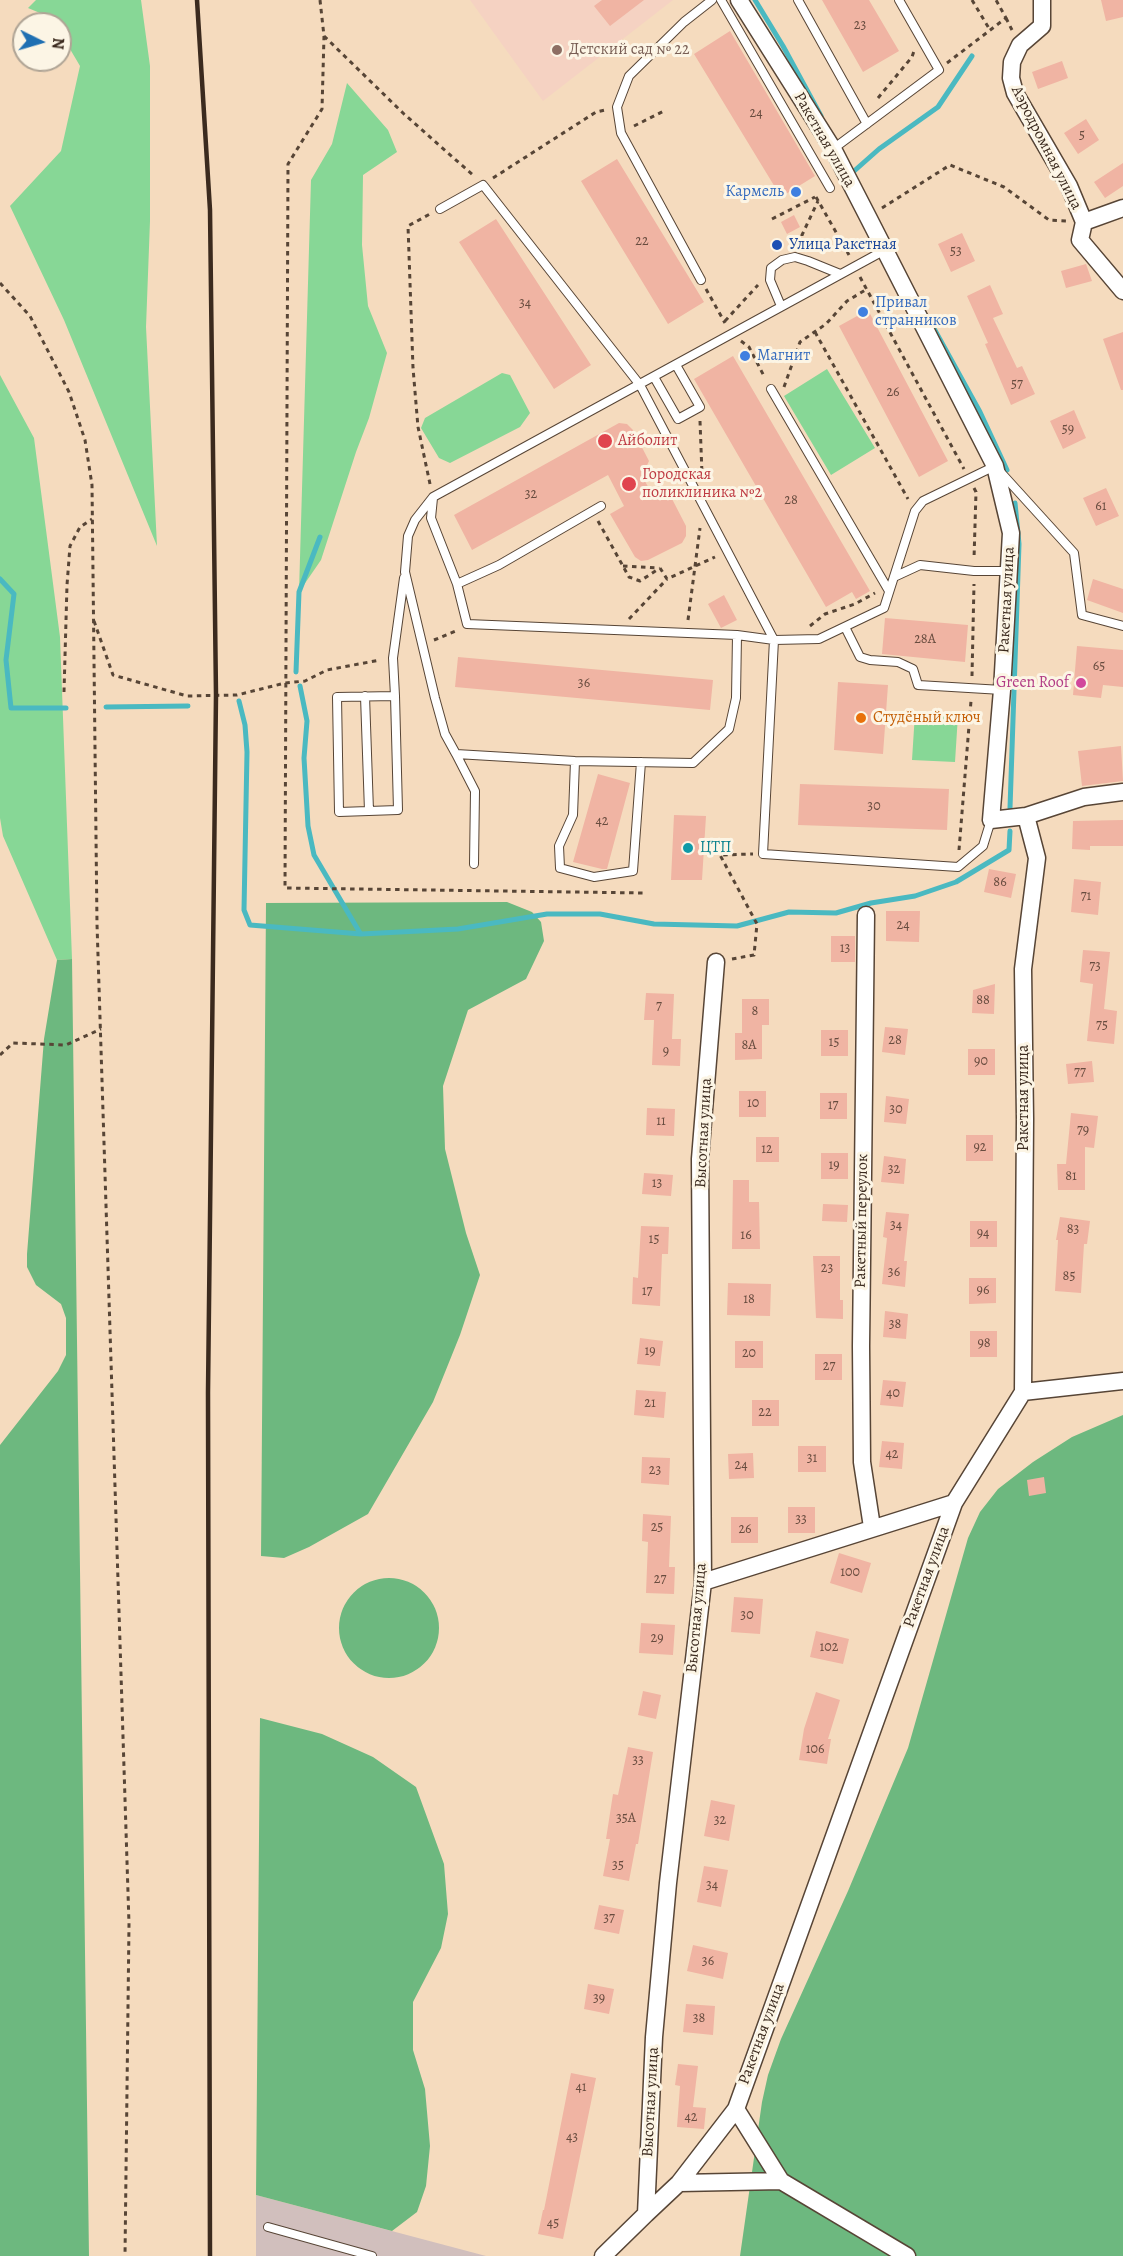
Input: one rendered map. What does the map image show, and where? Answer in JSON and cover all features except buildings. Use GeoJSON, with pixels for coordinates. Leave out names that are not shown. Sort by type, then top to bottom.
{"type":"FeatureCollection","features":[{"type":"Feature","properties":{"kind":"street","name":"Ракетная улица"},"geometry":{"type":"LineString","coordinates":[[739,0],[833,149],[995,466],[1011,533],[1002,690],[991,820]]}},
{"type":"Feature","properties":{"kind":"street","name":"Аэродромная улица"},"geometry":{"type":"LineString","coordinates":[[1042,0],[1042,26],[1020,45],[1012,62],[1011,78],[1015,93],[1070,186],[1084,222],[1080,240],[1123,291]]}},
{"type":"Feature","properties":{"kind":"street"},"geometry":{"type":"LineString","coordinates":[[1084,222],[1123,208]]}},
{"type":"Feature","properties":{"kind":"street"},"geometry":{"type":"LineString","coordinates":[[991,820],[1026,816],[1084,797],[1123,792]]}},
{"type":"Feature","properties":{"kind":"street","name":"Ракетная улица"},"geometry":{"type":"LineString","coordinates":[[646,2214],[679,2183],[736,2109],[954,1503],[1023,1392],[1025,1119],[1023,969],[1037,858],[1026,816]]}},
{"type":"Feature","properties":{"kind":"street","name":"Ракетный переулок"},"geometry":{"type":"LineString","coordinates":[[866,915],[862,1451],[872,1527]]}},
{"type":"Feature","properties":{"kind":"street","name":"Высотная улица"},"geometry":{"type":"LineString","coordinates":[[646,2214],[656,2013],[668,1883],[703,1582],[700,1160],[716,962]]}},
{"type":"Feature","properties":{"kind":"street"},"geometry":{"type":"LineString","coordinates":[[1023,1392],[1123,1381]]}},
{"type":"Feature","properties":{"kind":"street"},"geometry":{"type":"LineString","coordinates":[[703,1582],[954,1503]]}},
{"type":"Feature","properties":{"kind":"street"},"geometry":{"type":"LineString","coordinates":[[736,2109],[781,2181],[907,2256]]}},
{"type":"Feature","properties":{"kind":"street"},"geometry":{"type":"LineString","coordinates":[[679,2183],[781,2181]]}},
{"type":"Feature","properties":{"kind":"street"},"geometry":{"type":"LineString","coordinates":[[603,2256],[646,2214]]}},
{"type":"Feature","properties":{"kind":"lane"},"geometry":{"type":"LineString","coordinates":[[701,280],[621,133],[617,107],[629,76],[684,22],[712,0]]}},
{"type":"Feature","properties":{"kind":"lane"},"geometry":{"type":"LineString","coordinates":[[721,0],[830,188]]}},
{"type":"Feature","properties":{"kind":"lane"},"geometry":{"type":"LineString","coordinates":[[798,0],[867,124]]}},
{"type":"Feature","properties":{"kind":"lane"},"geometry":{"type":"LineString","coordinates":[[833,149],[939,70],[899,0]]}},
{"type":"Feature","properties":{"kind":"lane"},"geometry":{"type":"LineString","coordinates":[[440,208],[483,185],[640,386],[774,639],[763,854],[958,867],[983,846],[991,820]]}},
{"type":"Feature","properties":{"kind":"lane"},"geometry":{"type":"LineString","coordinates":[[395,696],[337,697],[339,812],[398,810],[395,696],[393,658],[408,536],[415,520],[433,497],[640,386],[885,250]]}},
{"type":"Feature","properties":{"kind":"lane"},"geometry":{"type":"LineString","coordinates":[[781,306],[770,280],[771,268],[782,260],[795,257],[840,274]]}},
{"type":"Feature","properties":{"kind":"lane"},"geometry":{"type":"LineString","coordinates":[[654,377],[678,419],[700,407],[676,365]]}},
{"type":"Feature","properties":{"kind":"lane"},"geometry":{"type":"LineString","coordinates":[[771,389],[890,591]]}},
{"type":"Feature","properties":{"kind":"lane"},"geometry":{"type":"LineString","coordinates":[[433,497],[431,518],[457,584],[467,624],[737,635],[774,639],[819,639],[884,608],[915,511],[923,501],[995,466],[1074,553],[1082,615],[1123,626]]}},
{"type":"Feature","properties":{"kind":"lane"},"geometry":{"type":"LineString","coordinates":[[457,584],[499,566],[601,506]]}},
{"type":"Feature","properties":{"kind":"lane"},"geometry":{"type":"LineString","coordinates":[[894,577],[920,565],[974,571],[1009,571]]}},
{"type":"Feature","properties":{"kind":"lane"},"geometry":{"type":"LineString","coordinates":[[405,572],[445,734],[475,791],[474,864]]}},
{"type":"Feature","properties":{"kind":"lane"},"geometry":{"type":"LineString","coordinates":[[845,627],[860,657],[898,662],[913,669],[918,685],[1002,690]]}},
{"type":"Feature","properties":{"kind":"lane"},"geometry":{"type":"LineString","coordinates":[[456,754],[575,761],[693,763],[729,729],[736,698],[737,635]]}},
{"type":"Feature","properties":{"kind":"lane"},"geometry":{"type":"LineString","coordinates":[[365,696],[369,811]]}},
{"type":"Feature","properties":{"kind":"lane"},"geometry":{"type":"LineString","coordinates":[[575,761],[573,814],[560,846],[560,868],[594,877],[633,871],[641,762]]}},
{"type":"Feature","properties":{"kind":"lane"},"geometry":{"type":"LineString","coordinates":[[268,2227],[372,2256]]}},
{"type":"Feature","properties":{"kind":"path"},"geometry":{"type":"LineString","coordinates":[[320,0],[324,36],[322,109],[288,164],[285,888],[643,893]]}},
{"type":"Feature","properties":{"kind":"path"},"geometry":{"type":"LineString","coordinates":[[972,0],[990,30]]}},
{"type":"Feature","properties":{"kind":"path"},"geometry":{"type":"LineString","coordinates":[[939,70],[1006,18],[996,0]]}},
{"type":"Feature","properties":{"kind":"path"},"geometry":{"type":"LineString","coordinates":[[867,124],[873,104],[912,57],[919,35]]}},
{"type":"Feature","properties":{"kind":"path"},"geometry":{"type":"LineString","coordinates":[[324,36],[404,114],[483,185],[596,112],[617,107]]}},
{"type":"Feature","properties":{"kind":"path"},"geometry":{"type":"LineString","coordinates":[[621,133],[663,111]]}},
{"type":"Feature","properties":{"kind":"path"},"geometry":{"type":"LineString","coordinates":[[868,217],[950,165],[1004,187],[1049,220],[1084,222]]}},
{"type":"Feature","properties":{"kind":"path"},"geometry":{"type":"LineString","coordinates":[[772,219],[817,199],[830,188]]}},
{"type":"Feature","properties":{"kind":"path"},"geometry":{"type":"LineString","coordinates":[[801,259],[802,235],[817,199]]}},
{"type":"Feature","properties":{"kind":"path"},"geometry":{"type":"LineString","coordinates":[[817,199],[855,266]]}},
{"type":"Feature","properties":{"kind":"path"},"geometry":{"type":"LineString","coordinates":[[433,497],[418,427],[413,368],[408,226],[440,208]]}},
{"type":"Feature","properties":{"kind":"path"},"geometry":{"type":"LineString","coordinates":[[725,321],[756,286],[770,280]]}},
{"type":"Feature","properties":{"kind":"path"},"geometry":{"type":"LineString","coordinates":[[0,283],[30,316],[69,392],[86,440],[90,464],[97,924],[129,1924],[125,2256]]}},
{"type":"Feature","properties":{"kind":"path"},"geometry":{"type":"LineString","coordinates":[[782,392],[800,342],[826,324],[847,301],[867,289]]}},
{"type":"Feature","properties":{"kind":"path"},"geometry":{"type":"LineString","coordinates":[[815,332],[915,511]]}},
{"type":"Feature","properties":{"kind":"path"},"geometry":{"type":"LineString","coordinates":[[592,511],[629,577],[640,581],[660,568]]}},
{"type":"Feature","properties":{"kind":"path"},"geometry":{"type":"LineString","coordinates":[[64,692],[70,546],[80,527],[92,519]]}},
{"type":"Feature","properties":{"kind":"path"},"geometry":{"type":"LineString","coordinates":[[618,630],[668,579],[728,551]]}},
{"type":"Feature","properties":{"kind":"path"},"geometry":{"type":"LineString","coordinates":[[623,566],[660,568]]}},
{"type":"Feature","properties":{"kind":"path"},"geometry":{"type":"LineString","coordinates":[[660,568],[668,579]]}},
{"type":"Feature","properties":{"kind":"path"},"geometry":{"type":"LineString","coordinates":[[804,639],[811,624],[825,614],[855,604],[876,593],[878,572]]}},
{"type":"Feature","properties":{"kind":"path"},"geometry":{"type":"LineString","coordinates":[[93,617],[113,675],[187,696],[237,695],[285,683],[305,681],[327,670],[393,658]]}},
{"type":"Feature","properties":{"kind":"path"},"geometry":{"type":"LineString","coordinates":[[422,645],[467,624]]}},
{"type":"Feature","properties":{"kind":"path"},"geometry":{"type":"LineString","coordinates":[[716,962],[754,955],[757,924],[720,855],[763,854]]}},
{"type":"Feature","properties":{"kind":"path"},"geometry":{"type":"LineString","coordinates":[[0,1054],[13,1043],[66,1046],[101,1029]]}},
{"type":"Feature","properties":{"kind":"shaded area","name":"Детский сад № 22"},"geometry":{"type":"Polygon","coordinates":[[[470,0],[673,0],[543,101],[470,0]]]}},
{"type":"Feature","properties":{"kind":"shaded area"},"geometry":{"type":"Polygon","coordinates":[[[256,2195],[486,2256],[256,2256],[256,2195]]]}},
{"type":"Feature","properties":{"kind":"green space"},"geometry":{"type":"Polygon","coordinates":[[[36,0],[141,0],[150,66],[150,221],[146,327],[157,546],[64,320],[10,206],[61,151],[80,66],[72,52],[72,12],[38,12],[28,8],[36,0]]]}},
{"type":"Feature","properties":{"kind":"green space"},"geometry":{"type":"Polygon","coordinates":[[[347,83],[388,130],[397,152],[363,175],[362,245],[368,306],[387,353],[369,418],[321,560],[299,592],[311,180],[332,144],[347,83]]]}},
{"type":"Feature","properties":{"kind":"green space"},"geometry":{"type":"Polygon","coordinates":[[[827,369],[875,448],[831,475],[784,396],[827,369]]]}},
{"type":"Feature","properties":{"kind":"green space"},"geometry":{"type":"Polygon","coordinates":[[[502,373],[510,375],[530,413],[520,427],[450,463],[439,458],[421,428],[425,418],[502,373]]]}},
{"type":"Feature","properties":{"kind":"green space"},"geometry":{"type":"Polygon","coordinates":[[[0,375],[34,438],[60,637],[72,959],[57,960],[3,836],[0,818],[0,375]]]}},
{"type":"Feature","properties":{"kind":"green space"},"geometry":{"type":"Polygon","coordinates":[[[915,713],[958,715],[955,762],[912,760],[915,713]]]}},
{"type":"Feature","properties":{"kind":"green space"},"geometry":{"type":"Polygon","coordinates":[[[507,902],[532,912],[541,922],[544,941],[526,979],[468,1010],[443,1086],[445,1149],[466,1233],[480,1275],[460,1335],[433,1402],[368,1514],[309,1547],[284,1558],[261,1556],[266,903],[507,902]]]}},
{"type":"Feature","properties":{"kind":"green space"},"geometry":{"type":"Polygon","coordinates":[[[72,959],[89,2256],[0,2256],[0,1445],[58,1371],[66,1355],[66,1318],[61,1304],[36,1285],[27,1267],[27,1254],[44,1039],[57,960],[72,959]]]}},
{"type":"Feature","properties":{"kind":"green space"},"geometry":{"type":"Polygon","coordinates":[[[1123,1415],[1123,2256],[740,2256],[762,2102],[768,2075],[781,2039],[848,1891],[908,1748],[968,1538],[980,1512],[998,1489],[1033,1462],[1072,1437],[1123,1415]]]}},
{"type":"Feature","properties":{"kind":"green space"},"geometry":{"type":"Polygon","coordinates":[[[389,1578],[408,1582],[424,1593],[435,1609],[439,1628],[435,1647],[424,1663],[408,1674],[389,1678],[370,1674],[354,1663],[343,1647],[339,1628],[343,1609],[354,1593],[370,1582],[389,1578]]]}},
{"type":"Feature","properties":{"kind":"green space"},"geometry":{"type":"Polygon","coordinates":[[[260,1718],[322,1734],[373,1757],[416,1787],[444,1864],[448,1914],[441,1948],[413,2002],[413,2050],[425,2089],[430,2146],[426,2186],[417,2212],[392,2231],[256,2195],[260,1718]]]}},
{"type":"Feature","properties":{"kind":"waterway"},"geometry":{"type":"LineString","coordinates":[[755,0],[821,116]]}},
{"type":"Feature","properties":{"kind":"waterway"},"geometry":{"type":"LineString","coordinates":[[853,172],[879,149],[938,107],[972,56]]}},
{"type":"Feature","properties":{"kind":"waterway"},"geometry":{"type":"LineString","coordinates":[[932,325],[980,412],[1007,470]]}},
{"type":"Feature","properties":{"kind":"waterway"},"geometry":{"type":"LineString","coordinates":[[1010,808],[1019,544],[1015,503]]}},
{"type":"Feature","properties":{"kind":"waterway"},"geometry":{"type":"LineString","coordinates":[[296,672],[299,592],[320,537]]}},
{"type":"Feature","properties":{"kind":"waterway"},"geometry":{"type":"LineString","coordinates":[[0,579],[14,594],[6,660],[11,708],[66,708]]}},
{"type":"Feature","properties":{"kind":"waterway"},"geometry":{"type":"LineString","coordinates":[[300,686],[307,721],[304,758],[308,826],[314,855],[360,933]]}},
{"type":"Feature","properties":{"kind":"waterway"},"geometry":{"type":"LineString","coordinates":[[239,701],[245,725],[247,752],[244,910],[250,925],[361,934],[458,929],[547,914],[600,914],[654,924],[737,926],[789,912],[836,913],[871,903],[915,896],[956,882],[1009,850],[1010,831]]}},
{"type":"Feature","properties":{"kind":"waterway"},"geometry":{"type":"LineString","coordinates":[[106,707],[188,706]]}},
{"type":"Feature","properties":{"kind":"railway"},"geometry":{"type":"LineString","coordinates":[[197,0],[210,210],[216,695],[208,1392],[210,2256]]}},
{"type":"Feature","properties":{"kind":"place","name":"Детский сад № 22"},"geometry":{"type":"Point","coordinates":[557,50]}},
{"type":"Feature","properties":{"kind":"place","name":"Кармель"},"geometry":{"type":"Point","coordinates":[796,192]}},
{"type":"Feature","properties":{"kind":"place","name":"Улица Ракетная"},"geometry":{"type":"Point","coordinates":[777,245]}},
{"type":"Feature","properties":{"kind":"place","name":"Привал странников"},"geometry":{"type":"Point","coordinates":[863,312]}},
{"type":"Feature","properties":{"kind":"place","name":"Магнит"},"geometry":{"type":"Point","coordinates":[745,356]}},
{"type":"Feature","properties":{"kind":"place","name":"Айболит"},"geometry":{"type":"Point","coordinates":[605,441]}},
{"type":"Feature","properties":{"kind":"place","name":"Городская поликлиника №2"},"geometry":{"type":"Point","coordinates":[629,484]}},
{"type":"Feature","properties":{"kind":"place","name":"Green Roof"},"geometry":{"type":"Point","coordinates":[1081,683]}},
{"type":"Feature","properties":{"kind":"place","name":"Студёный ключ"},"geometry":{"type":"Point","coordinates":[861,718]}},
{"type":"Feature","properties":{"kind":"place","name":"ЦТП"},"geometry":{"type":"Point","coordinates":[688,848]}}]}
